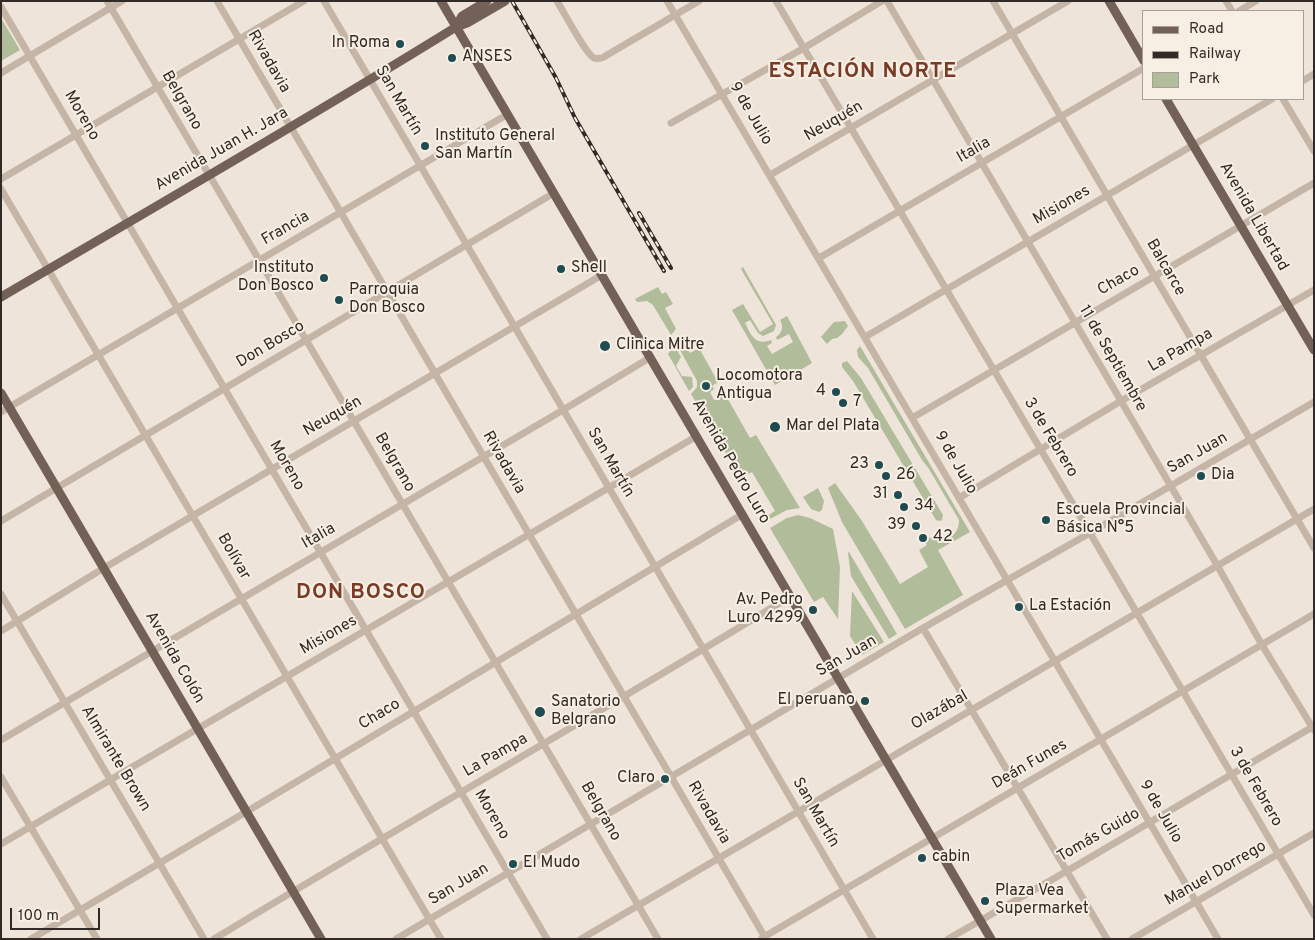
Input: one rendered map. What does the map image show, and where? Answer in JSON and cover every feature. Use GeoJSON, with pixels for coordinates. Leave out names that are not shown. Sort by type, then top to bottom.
{"type":"FeatureCollection","features":[{"type":"Feature","properties":{"kind":"main road","name":"Avenida Pedro Luro"},"geometry":{"type":"LineString","coordinates":[[441,1],[991,939]]}},
{"type":"Feature","properties":{"kind":"main road","name":"Avenida Juan H. Jara"},"geometry":{"type":"LineString","coordinates":[[456,27],[462,16],[487,1]]}},
{"type":"Feature","properties":{"kind":"main road","name":"Avenida Juan H. Jara"},"geometry":{"type":"LineString","coordinates":[[1,297],[290,128],[456,27],[467,23],[505,1]]}},
{"type":"Feature","properties":{"kind":"main road"},"geometry":{"type":"LineString","coordinates":[[1109,1],[1142,57]]}},
{"type":"Feature","properties":{"kind":"main road","name":"Avenida Libertad"},"geometry":{"type":"LineString","coordinates":[[1167,100],[1314,350]]}},
{"type":"Feature","properties":{"kind":"main road","name":"Avenida Colón"},"geometry":{"type":"LineString","coordinates":[[1,393],[5,410],[57,488],[321,939]]}},
{"type":"Feature","properties":{"kind":"street","name":"Belgrano"},"geometry":{"type":"LineString","coordinates":[[106,1],[658,939]]}},
{"type":"Feature","properties":{"kind":"street"},"geometry":{"type":"LineString","coordinates":[[1,73],[122,1]]}},
{"type":"Feature","properties":{"kind":"street","name":"Rivadavia"},"geometry":{"type":"LineString","coordinates":[[217,1],[764,938]]}},
{"type":"Feature","properties":{"kind":"street"},"geometry":{"type":"LineString","coordinates":[[1,179],[304,1]]}},
{"type":"Feature","properties":{"kind":"street","name":"San Martín"},"geometry":{"type":"LineString","coordinates":[[324,1],[873,939]]}},
{"type":"Feature","properties":{"kind":"street"},"geometry":{"type":"LineString","coordinates":[[558,1],[587,51],[594,58],[602,58],[699,1]]}},
{"type":"Feature","properties":{"kind":"street","name":"9 de Julio"},"geometry":{"type":"LineString","coordinates":[[667,1],[1218,939]]}},
{"type":"Feature","properties":{"kind":"street","name":"3 de Febrero"},"geometry":{"type":"LineString","coordinates":[[776,1],[1314,915]]}},
{"type":"Feature","properties":{"kind":"street"},"geometry":{"type":"LineString","coordinates":[[670,123],[804,48],[882,1]]}},
{"type":"Feature","properties":{"kind":"street","name":"11 de Septiembre"},"geometry":{"type":"LineString","coordinates":[[887,1],[1262,644],[1313,728]]}},
{"type":"Feature","properties":{"kind":"street","name":"Balcarce"},"geometry":{"type":"LineString","coordinates":[[993,1],[1314,548]]}},
{"type":"Feature","properties":{"kind":"street","name":"Neuquén"},"geometry":{"type":"LineString","coordinates":[[770,175],[1068,1]]}},
{"type":"Feature","properties":{"kind":"street"},"geometry":{"type":"LineString","coordinates":[[1241,10],[1256,1]]}},
{"type":"Feature","properties":{"kind":"street","name":"Moreno"},"geometry":{"type":"LineString","coordinates":[[1,7],[547,939]]}},
{"type":"Feature","properties":{"kind":"street","name":"Italia"},"geometry":{"type":"LineString","coordinates":[[819,258],[1142,69]]}},
{"type":"Feature","properties":{"kind":"street","name":"Misiones"},"geometry":{"type":"LineString","coordinates":[[865,337],[1270,100]]}},
{"type":"Feature","properties":{"kind":"street"},"geometry":{"type":"LineString","coordinates":[[1284,100],[1314,151]]}},
{"type":"Feature","properties":{"kind":"street","name":"Francia"},"geometry":{"type":"LineString","coordinates":[[5,410],[508,114]]}},
{"type":"Feature","properties":{"kind":"street","name":"Chaco"},"geometry":{"type":"LineString","coordinates":[[912,418],[1314,183]]}},
{"type":"Feature","properties":{"kind":"street","name":"Bolívar"},"geometry":{"type":"LineString","coordinates":[[1,189],[441,939]]}},
{"type":"Feature","properties":{"kind":"street","name":"Don Bosco"},"geometry":{"type":"LineString","coordinates":[[1,521],[554,193]]}},
{"type":"Feature","properties":{"kind":"street","name":"Neuquén"},"geometry":{"type":"LineString","coordinates":[[1,631],[104,568],[602,275]]}},
{"type":"Feature","properties":{"kind":"street","name":"La Pampa"},"geometry":{"type":"LineString","coordinates":[[959,498],[1121,401],[1314,290]]}},
{"type":"Feature","properties":{"kind":"street","name":"Italia"},"geometry":{"type":"LineString","coordinates":[[1,740],[651,357]]}},
{"type":"Feature","properties":{"kind":"street","name":"San Juan"},"geometry":{"type":"LineString","coordinates":[[396,939],[839,677],[1314,402]]}},
{"type":"Feature","properties":{"kind":"street","name":"Misiones"},"geometry":{"type":"LineString","coordinates":[[1,844],[697,436]]}},
{"type":"Feature","properties":{"kind":"street","name":"Olazábal"},"geometry":{"type":"LineString","coordinates":[[581,939],[1314,508]]}},
{"type":"Feature","properties":{"kind":"street","name":"Chaco"},"geometry":{"type":"LineString","coordinates":[[31,939],[743,514]]}},
{"type":"Feature","properties":{"kind":"street","name":"Almirante Brown"},"geometry":{"type":"LineString","coordinates":[[1,594],[204,939]]}},
{"type":"Feature","properties":{"kind":"street","name":"La Pampa"},"geometry":{"type":"LineString","coordinates":[[214,939],[791,596]]}},
{"type":"Feature","properties":{"kind":"street","name":"Deán Funes"},"geometry":{"type":"LineString","coordinates":[[764,938],[1314,614]]}},
{"type":"Feature","properties":{"kind":"street"},"geometry":{"type":"LineString","coordinates":[[923,628],[1108,939]]}},
{"type":"Feature","properties":{"kind":"street","name":"Tomás Guido"},"geometry":{"type":"LineString","coordinates":[[948,939],[1313,728]]}},
{"type":"Feature","properties":{"kind":"street"},"geometry":{"type":"LineString","coordinates":[[1,777],[97,939]]}},
{"type":"Feature","properties":{"kind":"street","name":"Manuel Dorrego"},"geometry":{"type":"LineString","coordinates":[[1132,939],[1314,833]]}},
{"type":"Feature","properties":{"kind":"green space"},"geometry":{"type":"Polygon","coordinates":[[[1,18],[20,50],[1,61],[1,18]]]}},
{"type":"Feature","properties":{"kind":"green space"},"geometry":{"type":"Polygon","coordinates":[[[743,267],[776,325],[774,331],[763,336],[758,333],[750,320],[745,323],[754,338],[761,342],[771,340],[772,343],[767,346],[772,354],[793,342],[789,334],[777,340],[776,337],[782,330],[780,320],[787,316],[812,363],[775,385],[732,310],[743,304],[760,332],[773,324],[741,269],[743,267]]]}},
{"type":"Feature","properties":{"kind":"green space"},"geometry":{"type":"Polygon","coordinates":[[[658,287],[662,294],[666,292],[673,304],[665,308],[676,329],[671,335],[653,305],[647,301],[637,302],[635,299],[658,287]]]}},
{"type":"Feature","properties":{"kind":"green space"},"geometry":{"type":"Polygon","coordinates":[[[845,321],[848,326],[842,334],[827,344],[821,337],[834,322],[845,321]]]}},
{"type":"Feature","properties":{"kind":"green space"},"geometry":{"type":"Polygon","coordinates":[[[679,334],[690,353],[699,348],[718,382],[712,386],[714,389],[710,392],[714,400],[725,394],[750,438],[756,435],[800,508],[787,510],[766,521],[764,518],[775,511],[752,472],[746,475],[745,472],[738,474],[691,394],[697,387],[697,381],[675,341],[679,334]]]}},
{"type":"Feature","properties":{"kind":"green space"},"geometry":{"type":"Polygon","coordinates":[[[674,345],[681,357],[676,366],[682,376],[692,377],[693,387],[689,391],[668,354],[674,345]]]}},
{"type":"Feature","properties":{"kind":"green space"},"geometry":{"type":"Polygon","coordinates":[[[860,346],[970,532],[938,550],[963,595],[905,629],[842,522],[828,488],[835,483],[862,521],[900,584],[928,567],[919,550],[927,545],[924,540],[928,537],[949,538],[956,531],[959,520],[868,368],[858,357],[857,350],[860,346]]]}},
{"type":"Feature","properties":{"kind":"green space"},"geometry":{"type":"Polygon","coordinates":[[[847,361],[861,378],[943,515],[942,520],[936,520],[853,381],[842,367],[842,363],[847,361]]]}},
{"type":"Feature","properties":{"kind":"green space"},"geometry":{"type":"Polygon","coordinates":[[[818,488],[824,501],[822,510],[819,512],[811,509],[803,497],[818,488]]]}},
{"type":"Feature","properties":{"kind":"green space"},"geometry":{"type":"Polygon","coordinates":[[[798,515],[810,518],[833,529],[840,567],[838,619],[823,597],[814,602],[770,528],[787,518],[798,515]]]}},
{"type":"Feature","properties":{"kind":"green space"},"geometry":{"type":"Polygon","coordinates":[[[849,552],[897,634],[889,639],[851,576],[849,552]]]}},
{"type":"Feature","properties":{"kind":"green space"},"geometry":{"type":"Polygon","coordinates":[[[852,591],[884,642],[862,655],[850,636],[852,591]]]}},
{"type":"Feature","properties":{"kind":"railway"},"geometry":{"type":"LineString","coordinates":[[512,1],[556,78],[575,118],[664,271]]}},
{"type":"Feature","properties":{"kind":"railway"},"geometry":{"type":"LineString","coordinates":[[639,213],[671,268]]}},
{"type":"Feature","properties":{"kind":"place","name":"In Roma"},"geometry":{"type":"Point","coordinates":[400,44]}},
{"type":"Feature","properties":{"kind":"place","name":"ANSES"},"geometry":{"type":"Point","coordinates":[452,58]}},
{"type":"Feature","properties":{"kind":"place","name":"Instituto General San Martín"},"geometry":{"type":"Point","coordinates":[425,146]}},
{"type":"Feature","properties":{"kind":"place","name":"Shell"},"geometry":{"type":"Point","coordinates":[561,269]}},
{"type":"Feature","properties":{"kind":"place","name":"Instituto Don Bosco"},"geometry":{"type":"Point","coordinates":[324,278]}},
{"type":"Feature","properties":{"kind":"place","name":"Parroquia Don Bosco"},"geometry":{"type":"Point","coordinates":[339,300]}},
{"type":"Feature","properties":{"kind":"place","name":"Clinica Mitre"},"geometry":{"type":"Point","coordinates":[605,346]}},
{"type":"Feature","properties":{"kind":"place","name":"Locomotora Antigua"},"geometry":{"type":"Point","coordinates":[706,386]}},
{"type":"Feature","properties":{"kind":"place","name":"4"},"geometry":{"type":"Point","coordinates":[836,392]}},
{"type":"Feature","properties":{"kind":"place","name":"7"},"geometry":{"type":"Point","coordinates":[843,403]}},
{"type":"Feature","properties":{"kind":"place","name":"Mar del Plata"},"geometry":{"type":"Point","coordinates":[775,427]}},
{"type":"Feature","properties":{"kind":"place","name":"23"},"geometry":{"type":"Point","coordinates":[879,465]}},
{"type":"Feature","properties":{"kind":"place","name":"26"},"geometry":{"type":"Point","coordinates":[886,476]}},
{"type":"Feature","properties":{"kind":"place","name":"Dia"},"geometry":{"type":"Point","coordinates":[1201,476]}},
{"type":"Feature","properties":{"kind":"place","name":"31"},"geometry":{"type":"Point","coordinates":[898,495]}},
{"type":"Feature","properties":{"kind":"place","name":"34"},"geometry":{"type":"Point","coordinates":[904,507]}},
{"type":"Feature","properties":{"kind":"place","name":"Escuela Provincial Básica N°5"},"geometry":{"type":"Point","coordinates":[1046,520]}},
{"type":"Feature","properties":{"kind":"place","name":"39"},"geometry":{"type":"Point","coordinates":[916,526]}},
{"type":"Feature","properties":{"kind":"place","name":"42"},"geometry":{"type":"Point","coordinates":[923,538]}},
{"type":"Feature","properties":{"kind":"place","name":"La Estación"},"geometry":{"type":"Point","coordinates":[1019,607]}},
{"type":"Feature","properties":{"kind":"place","name":"Av. Pedro Luro 4299"},"geometry":{"type":"Point","coordinates":[813,610]}},
{"type":"Feature","properties":{"kind":"place","name":"El peruano"},"geometry":{"type":"Point","coordinates":[865,701]}},
{"type":"Feature","properties":{"kind":"place","name":"Sanatorio Belgrano"},"geometry":{"type":"Point","coordinates":[540,712]}},
{"type":"Feature","properties":{"kind":"place","name":"Claro"},"geometry":{"type":"Point","coordinates":[665,779]}},
{"type":"Feature","properties":{"kind":"place","name":"cabin"},"geometry":{"type":"Point","coordinates":[922,858]}},
{"type":"Feature","properties":{"kind":"place","name":"El Mudo"},"geometry":{"type":"Point","coordinates":[513,864]}},
{"type":"Feature","properties":{"kind":"place","name":"Plaza Vea Supermarket"},"geometry":{"type":"Point","coordinates":[985,901]}},
{"type":"Feature","properties":{"kind":"district","name":"ESTACIÓN NORTE"},"geometry":{"type":"Point","coordinates":[863,73]}},
{"type":"Feature","properties":{"kind":"district","name":"DON BOSCO"},"geometry":{"type":"Point","coordinates":[361,594]}}]}
